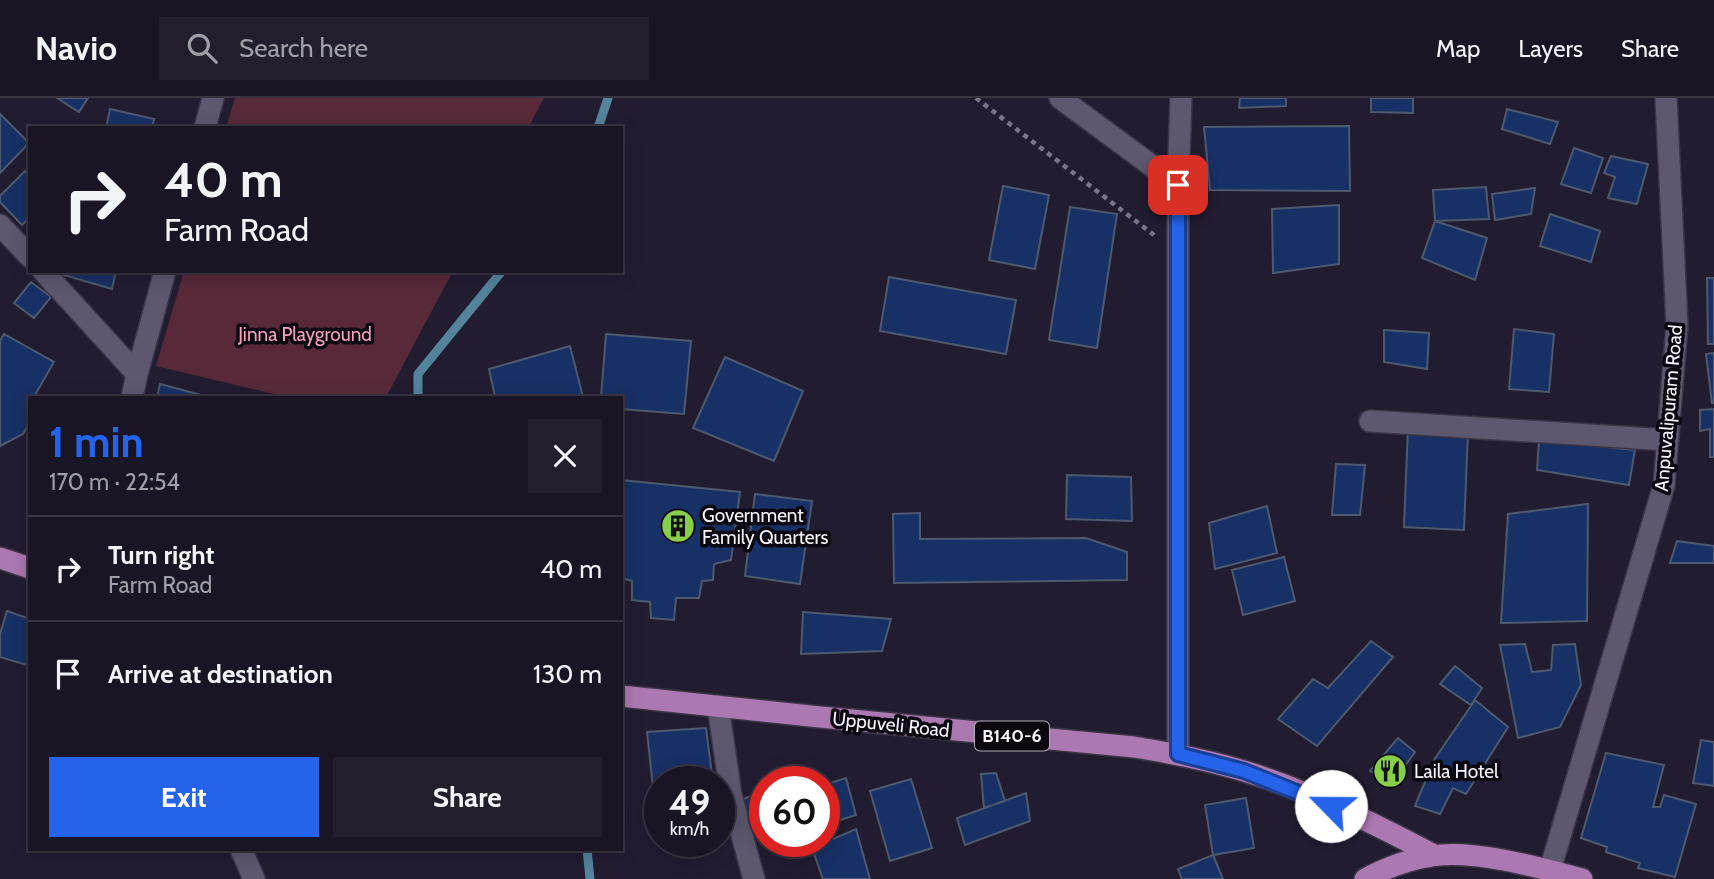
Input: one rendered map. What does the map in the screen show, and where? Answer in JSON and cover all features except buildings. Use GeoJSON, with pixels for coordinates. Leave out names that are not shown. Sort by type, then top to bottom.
{"type":"FeatureCollection","features":[{"type":"Feature","properties":{"kind":"main road"},"geometry":{"type":"LineString","coordinates":[[3,562],[28,568]]}},
{"type":"Feature","properties":{"kind":"main road","name":"Uppuveli Road"},"geometry":{"type":"LineString","coordinates":[[623,696],[1134,747],[1178,754],[1244,771],[1300,793],[1390,832],[1434,855]]}},
{"type":"Feature","properties":{"kind":"main road"},"geometry":{"type":"LineString","coordinates":[[1365,879],[1401,863],[1434,855],[1467,855],[1582,879]]}},
{"type":"Feature","properties":{"kind":"street"},"geometry":{"type":"LineString","coordinates":[[206,126],[213,98]]}},
{"type":"Feature","properties":{"kind":"street"},"geometry":{"type":"LineString","coordinates":[[1060,98],[1178,185]]}},
{"type":"Feature","properties":{"kind":"street"},"geometry":{"type":"LineString","coordinates":[[1178,754],[1178,185],[1181,98]]}},
{"type":"Feature","properties":{"kind":"street","name":"Anpuvalipuram Road"},"geometry":{"type":"LineString","coordinates":[[1549,870],[1664,485],[1677,325],[1666,98]]}},
{"type":"Feature","properties":{"kind":"street"},"geometry":{"type":"LineString","coordinates":[[0,225],[28,255]]}},
{"type":"Feature","properties":{"kind":"street"},"geometry":{"type":"LineString","coordinates":[[45,273],[137,374]]}},
{"type":"Feature","properties":{"kind":"street"},"geometry":{"type":"LineString","coordinates":[[132,396],[164,273]]}},
{"type":"Feature","properties":{"kind":"street"},"geometry":{"type":"LineString","coordinates":[[1370,421],[1668,440]]}},
{"type":"Feature","properties":{"kind":"street"},"geometry":{"type":"LineString","coordinates":[[718,706],[732,795],[754,879]]}},
{"type":"Feature","properties":{"kind":"street"},"geometry":{"type":"LineString","coordinates":[[242,851],[254,879]]}},
{"type":"Feature","properties":{"kind":"path"},"geometry":{"type":"LineString","coordinates":[[976,98],[1160,240]]}},
{"type":"Feature","properties":{"kind":"green space"},"geometry":{"type":"Polygon","coordinates":[[[235,98],[544,98],[529,126],[227,126],[235,98]]]}},
{"type":"Feature","properties":{"kind":"green space","name":"Jinna Playground"},"geometry":{"type":"Polygon","coordinates":[[[183,273],[452,273],[387,396],[283,396],[156,366],[183,273]]]}},
{"type":"Feature","properties":{"kind":"waterway"},"geometry":{"type":"LineString","coordinates":[[599,126],[608,98]]}},
{"type":"Feature","properties":{"kind":"waterway"},"geometry":{"type":"LineString","coordinates":[[418,396],[418,374],[500,273]]}},
{"type":"Feature","properties":{"kind":"waterway"},"geometry":{"type":"LineString","coordinates":[[587,851],[590,879]]}},
{"type":"Feature","properties":{"kind":"place","name":"Government Family Quarters"},"geometry":{"type":"Point","coordinates":[678,526]}},
{"type":"Feature","properties":{"kind":"place","name":"Laila Hotel"},"geometry":{"type":"Point","coordinates":[1390,771]}},
{"type":"Feature","properties":{"kind":"route"},"geometry":{"type":"LineString","coordinates":[[1178,185],[1178,754],[1244,771],[1331,806]]}}]}
